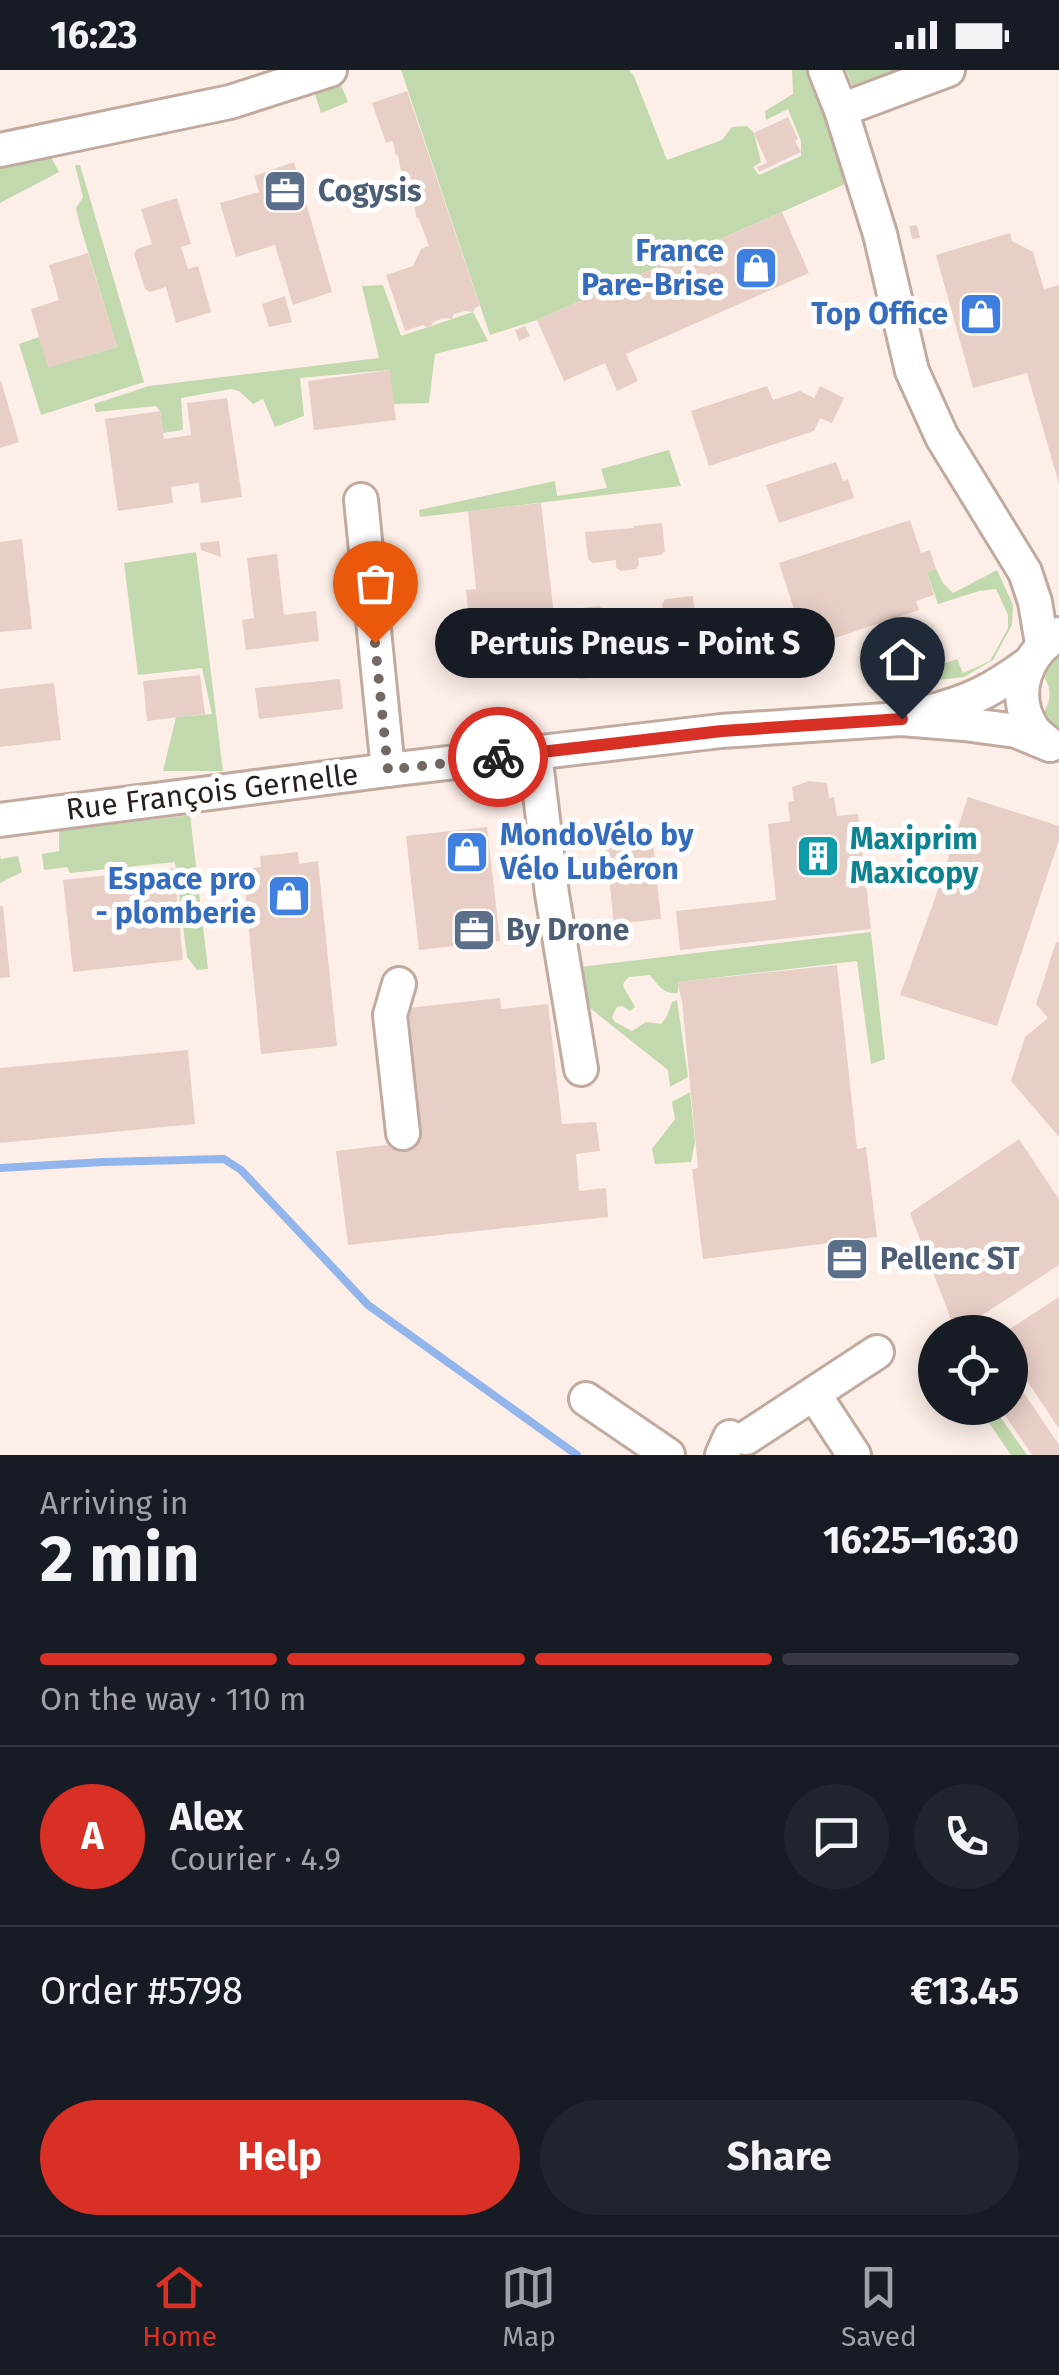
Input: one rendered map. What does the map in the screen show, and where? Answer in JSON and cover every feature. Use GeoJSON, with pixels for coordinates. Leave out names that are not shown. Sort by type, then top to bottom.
{"type":"FeatureCollection","features":[{"type":"Feature","properties":{"kind":"street"},"geometry":{"type":"LineString","coordinates":[[0,150],[230,102],[330,70]]}},
{"type":"Feature","properties":{"kind":"street"},"geometry":{"type":"LineString","coordinates":[[825,70],[880,234],[912,372],[942,438],[1024,572],[1035,602],[1043,647],[1022,686],[1024,708],[1034,729],[1055,747]]}},
{"type":"Feature","properties":{"kind":"street"},"geometry":{"type":"LineString","coordinates":[[841,110],[948,70]]}},
{"type":"Feature","properties":{"kind":"street"},"geometry":{"type":"LineString","coordinates":[[361,500],[388,770]]}},
{"type":"Feature","properties":{"kind":"street"},"geometry":{"type":"LineString","coordinates":[[1024,572],[1059,603]]}},
{"type":"Feature","properties":{"kind":"street"},"geometry":{"type":"LineString","coordinates":[[902,719],[962,704],[1000,684],[1043,647]]}},
{"type":"Feature","properties":{"kind":"street"},"geometry":{"type":"LineString","coordinates":[[902,719],[1016,732],[1055,747]]}},
{"type":"Feature","properties":{"kind":"street","name":"Rue François Gernelle"},"geometry":{"type":"LineString","coordinates":[[0,820],[722,731],[902,719]]}},
{"type":"Feature","properties":{"kind":"street"},"geometry":{"type":"LineString","coordinates":[[536,752],[552,894],[581,1069]]}},
{"type":"Feature","properties":{"kind":"street"},"geometry":{"type":"LineString","coordinates":[[399,984],[390,1015],[403,1133]]}},
{"type":"Feature","properties":{"kind":"street"},"geometry":{"type":"LineString","coordinates":[[733,1443],[877,1352]]}},
{"type":"Feature","properties":{"kind":"street"},"geometry":{"type":"LineString","coordinates":[[814,1394],[854,1455]]}},
{"type":"Feature","properties":{"kind":"street"},"geometry":{"type":"LineString","coordinates":[[586,1399],[668,1455]]}},
{"type":"Feature","properties":{"kind":"green space"},"geometry":{"type":"Polygon","coordinates":[[[401,70],[629,70],[667,160],[722,140],[732,127],[747,126],[754,133],[761,162],[753,167],[759,175],[801,156],[801,141],[788,109],[766,120],[765,111],[793,94],[792,70],[810,70],[850,175],[843,185],[537,320],[490,335],[401,70]]]}},
{"type":"Feature","properties":{"kind":"green space"},"geometry":{"type":"Polygon","coordinates":[[[846,70],[898,70],[852,85],[846,70]]]}},
{"type":"Feature","properties":{"kind":"green space"},"geometry":{"type":"Polygon","coordinates":[[[339,80],[348,102],[321,113],[314,91],[339,80]]]}},
{"type":"Feature","properties":{"kind":"green space"},"geometry":{"type":"Polygon","coordinates":[[[50,155],[59,172],[0,203],[0,169],[50,155]]]}},
{"type":"Feature","properties":{"kind":"green space"},"geometry":{"type":"Polygon","coordinates":[[[75,165],[80,165],[144,382],[41,415],[19,344],[39,337],[49,367],[117,347],[76,208],[83,197],[75,165]]]}},
{"type":"Feature","properties":{"kind":"green space"},"geometry":{"type":"Polygon","coordinates":[[[383,285],[401,336],[473,312],[488,341],[435,354],[429,403],[394,404],[389,370],[300,378],[304,416],[275,427],[263,399],[253,404],[231,389],[181,398],[183,430],[163,433],[156,406],[96,412],[94,404],[149,386],[379,358],[362,286],[383,285]]]}},
{"type":"Feature","properties":{"kind":"green space"},"geometry":{"type":"Polygon","coordinates":[[[669,450],[681,486],[420,517],[419,510],[555,481],[557,496],[607,488],[601,469],[669,450]]]}},
{"type":"Feature","properties":{"kind":"green space"},"geometry":{"type":"Polygon","coordinates":[[[196,552],[223,771],[163,771],[176,717],[212,714],[202,668],[138,675],[124,563],[196,552]]]}},
{"type":"Feature","properties":{"kind":"green space"},"geometry":{"type":"Polygon","coordinates":[[[936,569],[953,593],[997,570],[1013,605],[1012,625],[993,660],[964,677],[878,687],[957,659],[963,673],[990,661],[1008,628],[1008,615],[996,589],[938,604],[927,572],[936,569]]]}},
{"type":"Feature","properties":{"kind":"green space"},"geometry":{"type":"Polygon","coordinates":[[[1059,654],[1059,731],[1044,712],[1050,693],[1043,675],[1059,654]]]}},
{"type":"Feature","properties":{"kind":"green space"},"geometry":{"type":"Polygon","coordinates":[[[190,815],[208,969],[197,970],[187,957],[175,862],[70,873],[67,867],[44,870],[42,854],[59,851],[59,831],[190,815]]]}},
{"type":"Feature","properties":{"kind":"green space"},"geometry":{"type":"Polygon","coordinates":[[[0,856],[18,856],[22,872],[0,883],[0,856]]]}},
{"type":"Feature","properties":{"kind":"green space"},"geometry":{"type":"Polygon","coordinates":[[[871,932],[885,1059],[871,1064],[857,961],[678,982],[678,993],[665,991],[650,975],[629,977],[623,986],[635,1007],[630,1011],[617,1007],[612,1017],[632,1031],[646,1022],[661,1024],[672,1002],[677,1000],[688,1077],[670,1087],[668,1070],[586,1005],[580,967],[871,932]]]}},
{"type":"Feature","properties":{"kind":"green space"},"geometry":{"type":"Polygon","coordinates":[[[690,1092],[695,1142],[691,1162],[655,1164],[652,1149],[675,1119],[672,1102],[690,1092]]]}},
{"type":"Feature","properties":{"kind":"green space"},"geometry":{"type":"Polygon","coordinates":[[[991,1425],[1006,1425],[1027,1455],[1011,1455],[991,1425]]]}},
{"type":"Feature","properties":{"kind":"building"},"geometry":{"type":"Polygon","coordinates":[[[407,91],[480,306],[431,326],[405,331],[386,275],[413,266],[421,249],[429,246],[394,145],[392,141],[386,143],[372,103],[407,91]]]}},
{"type":"Feature","properties":{"kind":"building"},"geometry":{"type":"Polygon","coordinates":[[[788,117],[801,152],[759,172],[757,167],[767,163],[754,133],[788,117]]]}},
{"type":"Feature","properties":{"kind":"building"},"geometry":{"type":"Polygon","coordinates":[[[294,162],[332,292],[293,305],[275,245],[236,257],[220,203],[259,192],[254,176],[294,162]]]}},
{"type":"Feature","properties":{"kind":"building"},"geometry":{"type":"Polygon","coordinates":[[[177,198],[191,244],[181,247],[188,269],[198,266],[211,312],[176,323],[166,287],[150,292],[145,289],[134,254],[152,244],[141,209],[177,198]]]}},
{"type":"Feature","properties":{"kind":"building"},"geometry":{"type":"Polygon","coordinates":[[[782,212],[809,273],[626,354],[638,381],[617,391],[605,363],[564,381],[537,320],[782,212]]]}},
{"type":"Feature","properties":{"kind":"building"},"geometry":{"type":"Polygon","coordinates":[[[917,225],[920,238],[912,239],[909,226],[917,225]]]}},
{"type":"Feature","properties":{"kind":"building"},"geometry":{"type":"Polygon","coordinates":[[[1010,233],[1012,241],[1033,252],[1044,289],[1059,285],[1059,484],[1027,373],[973,388],[936,255],[1010,233]]]}},
{"type":"Feature","properties":{"kind":"building"},"geometry":{"type":"Polygon","coordinates":[[[88,253],[117,347],[48,368],[31,309],[59,300],[49,265],[88,253]]]}},
{"type":"Feature","properties":{"kind":"building"},"geometry":{"type":"Polygon","coordinates":[[[285,296],[292,322],[269,327],[262,304],[285,296]]]}},
{"type":"Feature","properties":{"kind":"building"},"geometry":{"type":"Polygon","coordinates":[[[525,326],[530,336],[519,341],[515,330],[525,326]]]}},
{"type":"Feature","properties":{"kind":"building"},"geometry":{"type":"Polygon","coordinates":[[[390,370],[396,420],[314,430],[308,381],[390,370]]]}},
{"type":"Feature","properties":{"kind":"building"},"geometry":{"type":"Polygon","coordinates":[[[0,382],[19,442],[0,448],[0,382]]]}},
{"type":"Feature","properties":{"kind":"building"},"geometry":{"type":"Polygon","coordinates":[[[767,386],[773,400],[800,391],[814,398],[820,386],[844,398],[832,423],[820,418],[814,431],[709,466],[691,411],[767,386]]]}},
{"type":"Feature","properties":{"kind":"building"},"geometry":{"type":"Polygon","coordinates":[[[227,398],[242,497],[201,503],[199,483],[171,487],[173,503],[118,511],[105,419],[160,411],[164,439],[191,435],[187,403],[227,398]]]}},
{"type":"Feature","properties":{"kind":"building"},"geometry":{"type":"Polygon","coordinates":[[[836,462],[843,481],[848,479],[854,498],[779,523],[766,485],[836,462]]]}},
{"type":"Feature","properties":{"kind":"building"},"geometry":{"type":"Polygon","coordinates":[[[541,503],[559,657],[474,667],[466,590],[476,589],[468,511],[541,503]]]}},
{"type":"Feature","properties":{"kind":"building"},"geometry":{"type":"Polygon","coordinates":[[[910,520],[921,553],[930,550],[936,569],[927,572],[934,595],[916,601],[919,610],[829,640],[825,630],[803,637],[779,563],[910,520]]]}},
{"type":"Feature","properties":{"kind":"building"},"geometry":{"type":"Polygon","coordinates":[[[662,523],[665,551],[638,558],[636,569],[620,571],[616,560],[593,563],[588,559],[585,532],[662,523]]]}},
{"type":"Feature","properties":{"kind":"building"},"geometry":{"type":"Polygon","coordinates":[[[22,539],[32,629],[0,632],[0,542],[22,539]]]}},
{"type":"Feature","properties":{"kind":"building"},"geometry":{"type":"Polygon","coordinates":[[[219,541],[221,557],[201,550],[200,543],[219,541]]]}},
{"type":"Feature","properties":{"kind":"building"},"geometry":{"type":"Polygon","coordinates":[[[277,554],[284,615],[316,611],[319,641],[246,650],[242,620],[254,618],[247,558],[277,554]]]}},
{"type":"Feature","properties":{"kind":"building"},"geometry":{"type":"Polygon","coordinates":[[[693,596],[700,666],[673,669],[667,646],[656,643],[654,628],[664,623],[665,599],[693,596]]]}},
{"type":"Feature","properties":{"kind":"building"},"geometry":{"type":"Polygon","coordinates":[[[599,606],[604,610],[605,629],[616,631],[618,647],[608,652],[607,676],[579,679],[572,609],[599,606]]]}},
{"type":"Feature","properties":{"kind":"building"},"geometry":{"type":"Polygon","coordinates":[[[200,675],[205,714],[147,721],[143,681],[200,675]]]}},
{"type":"Feature","properties":{"kind":"building"},"geometry":{"type":"Polygon","coordinates":[[[340,679],[343,709],[259,719],[255,688],[340,679]]]}},
{"type":"Feature","properties":{"kind":"building"},"geometry":{"type":"Polygon","coordinates":[[[54,683],[61,740],[0,747],[0,689],[54,683]]]}},
{"type":"Feature","properties":{"kind":"building","name":"Maxiprim Maxicopy"},"geometry":{"type":"Polygon","coordinates":[[[809,781],[827,783],[837,816],[858,814],[871,929],[680,950],[676,911],[776,900],[768,824],[790,821],[788,802],[794,801],[792,787],[809,781]]]}},
{"type":"Feature","properties":{"kind":"building"},"geometry":{"type":"Polygon","coordinates":[[[968,797],[1059,826],[1059,840],[997,1026],[900,995],[968,797]]]}},
{"type":"Feature","properties":{"kind":"building"},"geometry":{"type":"Polygon","coordinates":[[[651,824],[661,919],[614,924],[604,830],[651,824]]]}},
{"type":"Feature","properties":{"kind":"building"},"geometry":{"type":"Polygon","coordinates":[[[487,827],[500,941],[419,950],[406,836],[487,827]]]}},
{"type":"Feature","properties":{"kind":"building"},"geometry":{"type":"Polygon","coordinates":[[[298,852],[299,864],[318,861],[337,1046],[261,1054],[243,869],[261,867],[260,856],[298,852]]]}},
{"type":"Feature","properties":{"kind":"building"},"geometry":{"type":"Polygon","coordinates":[[[174,868],[183,960],[73,972],[63,880],[174,868]]]}},
{"type":"Feature","properties":{"kind":"building"},"geometry":{"type":"Polygon","coordinates":[[[0,906],[10,977],[0,978],[0,906]]]}},
{"type":"Feature","properties":{"kind":"building"},"geometry":{"type":"Polygon","coordinates":[[[1056,942],[1059,1137],[1011,1081],[1025,1037],[1048,1018],[1036,1004],[1056,942]]]}},
{"type":"Feature","properties":{"kind":"building"},"geometry":{"type":"Polygon","coordinates":[[[837,965],[857,1149],[866,1147],[877,1237],[703,1259],[692,1169],[698,1168],[677,982],[837,965]]]}},
{"type":"Feature","properties":{"kind":"building"},"geometry":{"type":"Polygon","coordinates":[[[500,998],[501,1009],[548,1004],[562,1124],[596,1122],[600,1151],[576,1154],[579,1191],[606,1188],[608,1217],[348,1245],[336,1151],[412,1142],[398,1009],[500,998]]]}},
{"type":"Feature","properties":{"kind":"building"},"geometry":{"type":"Polygon","coordinates":[[[188,1050],[195,1124],[0,1143],[0,1068],[188,1050]]]}},
{"type":"Feature","properties":{"kind":"building"},"geometry":{"type":"Polygon","coordinates":[[[1019,1139],[1059,1199],[1059,1265],[982,1315],[949,1315],[910,1213],[1019,1139]]]}},
{"type":"Feature","properties":{"kind":"building"},"geometry":{"type":"Polygon","coordinates":[[[1059,1297],[1059,1429],[1028,1382],[1028,1317],[1059,1297]]]}},
{"type":"Feature","properties":{"kind":"building"},"geometry":{"type":"Polygon","coordinates":[[[1028,1399],[1059,1445],[1059,1455],[1032,1455],[1012,1425],[1028,1425],[1028,1399]]]}},
{"type":"Feature","properties":{"kind":"waterway"},"geometry":{"type":"LineString","coordinates":[[0,1168],[224,1159],[241,1170],[368,1305],[577,1455]]}},
{"type":"Feature","properties":{"kind":"way so far"},"geometry":{"type":"LineString","coordinates":[[375,643],[388,770],[498,757]]}},
{"type":"Feature","properties":{"kind":"place","name":"Cogysis"},"geometry":{"type":"Point","coordinates":[285,191]}},
{"type":"Feature","properties":{"kind":"place","name":"France Pare-Brise"},"geometry":{"type":"Point","coordinates":[756,268]}},
{"type":"Feature","properties":{"kind":"place","name":"Top Office"},"geometry":{"type":"Point","coordinates":[981,314]}},
{"type":"Feature","properties":{"kind":"place","name":"Pertuis Pneus - Point S"},"geometry":{"type":"Point","coordinates":[375,643]}},
{"type":"Feature","properties":{"kind":"place","name":"MondoVélo by Vélo Lubéron"},"geometry":{"type":"Point","coordinates":[467,852]}},
{"type":"Feature","properties":{"kind":"place","name":"Maxiprim Maxicopy"},"geometry":{"type":"Point","coordinates":[818,856]}},
{"type":"Feature","properties":{"kind":"place","name":"Espace pro - plomberie"},"geometry":{"type":"Point","coordinates":[289,896]}},
{"type":"Feature","properties":{"kind":"place","name":"By Drone"},"geometry":{"type":"Point","coordinates":[474,930]}},
{"type":"Feature","properties":{"kind":"place","name":"Pellenc ST"},"geometry":{"type":"Point","coordinates":[847,1259]}},
{"type":"Feature","properties":{"kind":"route"},"geometry":{"type":"LineString","coordinates":[[498,757],[722,731],[902,719]]}}]}
